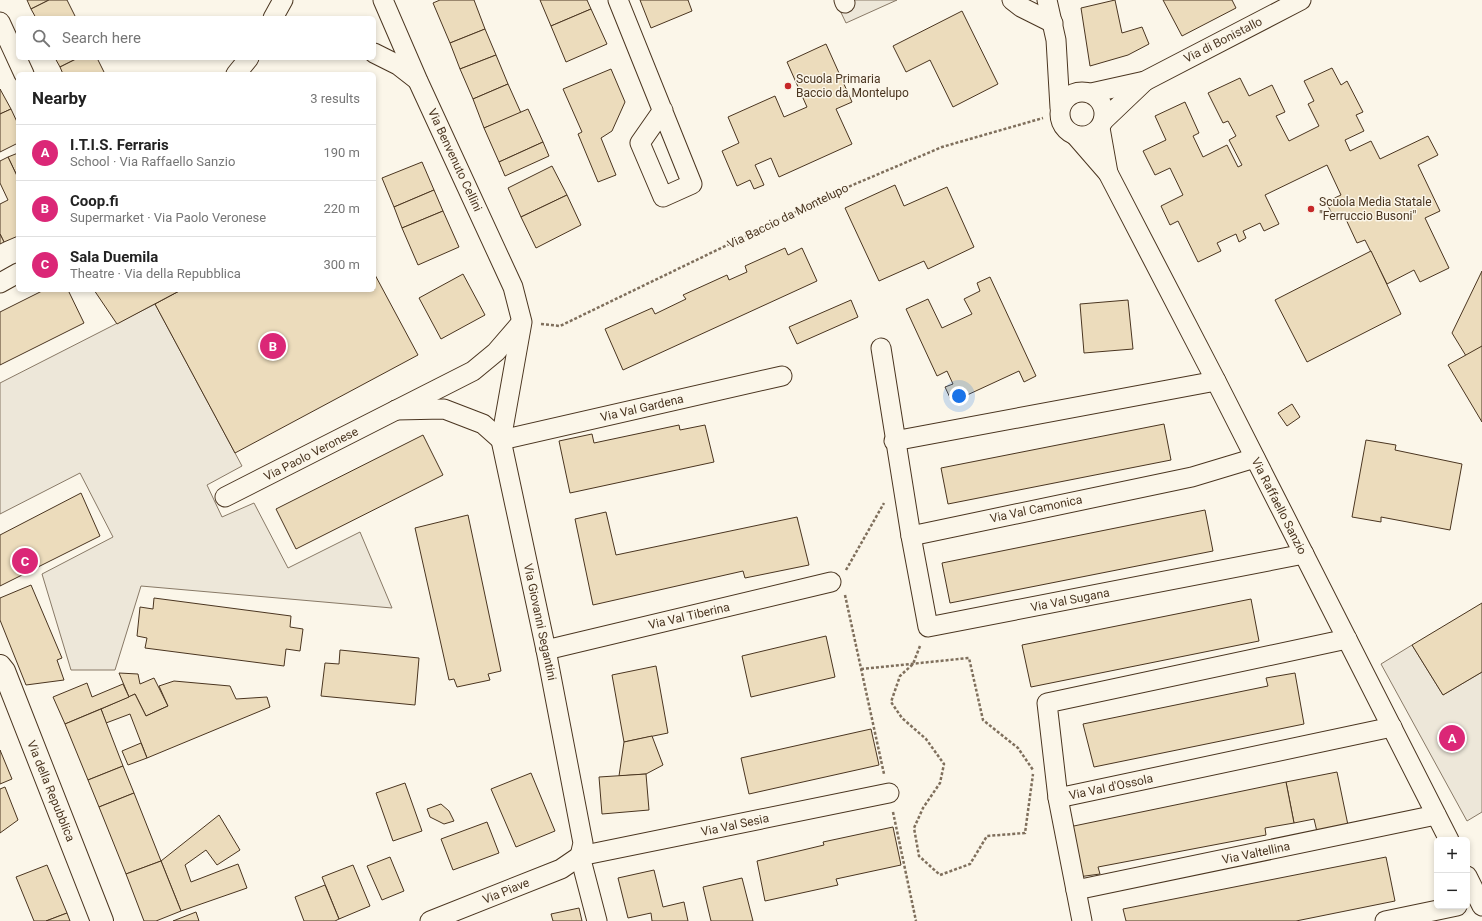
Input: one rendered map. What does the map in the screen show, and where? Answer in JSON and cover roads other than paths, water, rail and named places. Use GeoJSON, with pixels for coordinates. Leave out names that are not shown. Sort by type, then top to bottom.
{"type":"FeatureCollection","features":[{"type":"Feature","properties":{"kind":"main road","name":"Via della Repubblica"},"geometry":{"type":"LineString","coordinates":[[1,666],[102,921]]}},
{"type":"Feature","properties":{"kind":"street"},"geometry":{"type":"LineString","coordinates":[[274,16],[283,0]]}},
{"type":"Feature","properties":{"kind":"street","name":"Via Benvenuto Cellini"},"geometry":{"type":"LineString","coordinates":[[383,0],[418,81],[513,287],[522,322]]}},
{"type":"Feature","properties":{"kind":"street"},"geometry":{"type":"LineString","coordinates":[[618,0],[663,110]]}},
{"type":"Feature","properties":{"kind":"street"},"geometry":{"type":"LineString","coordinates":[[1012,0],[1054,32]]}},
{"type":"Feature","properties":{"kind":"street","name":"Via Raffaello Sanzio"},"geometry":{"type":"LineString","coordinates":[[1047,0],[1054,32],[1060,111],[1064,127],[1075,135],[1108,173],[1216,381],[1447,837]]}},
{"type":"Feature","properties":{"kind":"street","name":"Via di Bonistallo"},"geometry":{"type":"LineString","coordinates":[[1085,92],[1145,80],[1301,0]]}},
{"type":"Feature","properties":{"kind":"street"},"geometry":{"type":"LineString","coordinates":[[0,22],[16,57]]}},
{"type":"Feature","properties":{"kind":"street","name":"Via Raffaello Sanzio"},"geometry":{"type":"LineString","coordinates":[[1054,32],[1085,92],[1097,96],[1104,108],[1102,125],[1108,173]]}},
{"type":"Feature","properties":{"kind":"street"},"geometry":{"type":"LineString","coordinates":[[376,54],[398,65],[418,81]]}},
{"type":"Feature","properties":{"kind":"street"},"geometry":{"type":"LineString","coordinates":[[18,60],[23,72]]}},
{"type":"Feature","properties":{"kind":"street"},"geometry":{"type":"LineString","coordinates":[[238,72],[247,60]]}},
{"type":"Feature","properties":{"kind":"street","name":"Via di Bonistallo"},"geometry":{"type":"LineString","coordinates":[[1102,125],[1145,80]]}},
{"type":"Feature","properties":{"kind":"street"},"geometry":{"type":"LineString","coordinates":[[1060,111],[1067,96],[1085,92]]}},
{"type":"Feature","properties":{"kind":"street"},"geometry":{"type":"LineString","coordinates":[[1075,135],[1089,135],[1102,125]]}},
{"type":"Feature","properties":{"kind":"street"},"geometry":{"type":"LineString","coordinates":[[0,283],[16,275]]}},
{"type":"Feature","properties":{"kind":"street","name":"Via Giovanni Segantini"},"geometry":{"type":"LineString","coordinates":[[522,322],[501,440],[546,650],[582,843],[580,856],[597,921]]}},
{"type":"Feature","properties":{"kind":"street","name":"Via Paolo Veronese"},"geometry":{"type":"LineString","coordinates":[[225,497],[473,371],[496,352],[522,322]]}},
{"type":"Feature","properties":{"kind":"street"},"geometry":{"type":"LineString","coordinates":[[881,348],[894,441],[910,536]]}},
{"type":"Feature","properties":{"kind":"street","name":"Via Paolo Veronese"},"geometry":{"type":"LineString","coordinates":[[473,371],[514,370]]}},
{"type":"Feature","properties":{"kind":"street","name":"Via Val Gardena"},"geometry":{"type":"LineString","coordinates":[[501,440],[782,376]]}},
{"type":"Feature","properties":{"kind":"street"},"geometry":{"type":"LineString","coordinates":[[894,441],[1216,381]]}},
{"type":"Feature","properties":{"kind":"street","name":"Via Paolo Veronese"},"geometry":{"type":"LineString","coordinates":[[396,410],[444,409],[483,424],[501,440]]}},
{"type":"Feature","properties":{"kind":"street","name":"Via Val Camonica"},"geometry":{"type":"LineString","coordinates":[[910,536],[1192,477],[1255,458]]}},
{"type":"Feature","properties":{"kind":"street","name":"Via Val Sugana"},"geometry":{"type":"LineString","coordinates":[[910,536],[928,627],[1304,554]]}},
{"type":"Feature","properties":{"kind":"street","name":"Via Val Tiberina"},"geometry":{"type":"LineString","coordinates":[[546,650],[836,581]]}},
{"type":"Feature","properties":{"kind":"street","name":"Via Val d'Ossola"},"geometry":{"type":"LineString","coordinates":[[1347,639],[1047,703],[1058,798],[1392,728]]}},
{"type":"Feature","properties":{"kind":"street","name":"Via Val Sesia"},"geometry":{"type":"LineString","coordinates":[[580,856],[889,794]]}},
{"type":"Feature","properties":{"kind":"street"},"geometry":{"type":"LineString","coordinates":[[1058,798],[1082,921]]}},
{"type":"Feature","properties":{"kind":"street","name":"Via Valtellina"},"geometry":{"type":"LineString","coordinates":[[1076,890],[1436,815]]}},
{"type":"Feature","properties":{"kind":"street","name":"Via Piave"},"geometry":{"type":"LineString","coordinates":[[430,921],[561,869],[580,856]]}},
{"type":"Feature","properties":{"kind":"street"},"geometry":{"type":"LineString","coordinates":[[1470,885],[1476,904]]}},
{"type":"Feature","properties":{"kind":"street"},"geometry":{"type":"LineString","coordinates":[[1385,921],[1443,909]]}},
{"type":"Feature","properties":{"kind":"place","name":"Scuola Primaria Baccio da Montelupo"},"geometry":{"type":"Point","coordinates":[788,86]}},
{"type":"Feature","properties":{"kind":"place","name":"Scuola Media Statale \"Ferruccio Busoni\""},"geometry":{"type":"Point","coordinates":[1311,209]}},
{"type":"Feature","properties":{"kind":"place","name":"Coop.fi"},"geometry":{"type":"Point","coordinates":[273,346]}},
{"type":"Feature","properties":{"kind":"place","name":"Sala Duemila"},"geometry":{"type":"Point","coordinates":[25,561]}},
{"type":"Feature","properties":{"kind":"place","name":"I.T.I.S. Ferraris"},"geometry":{"type":"Point","coordinates":[1452,738]}}]}
